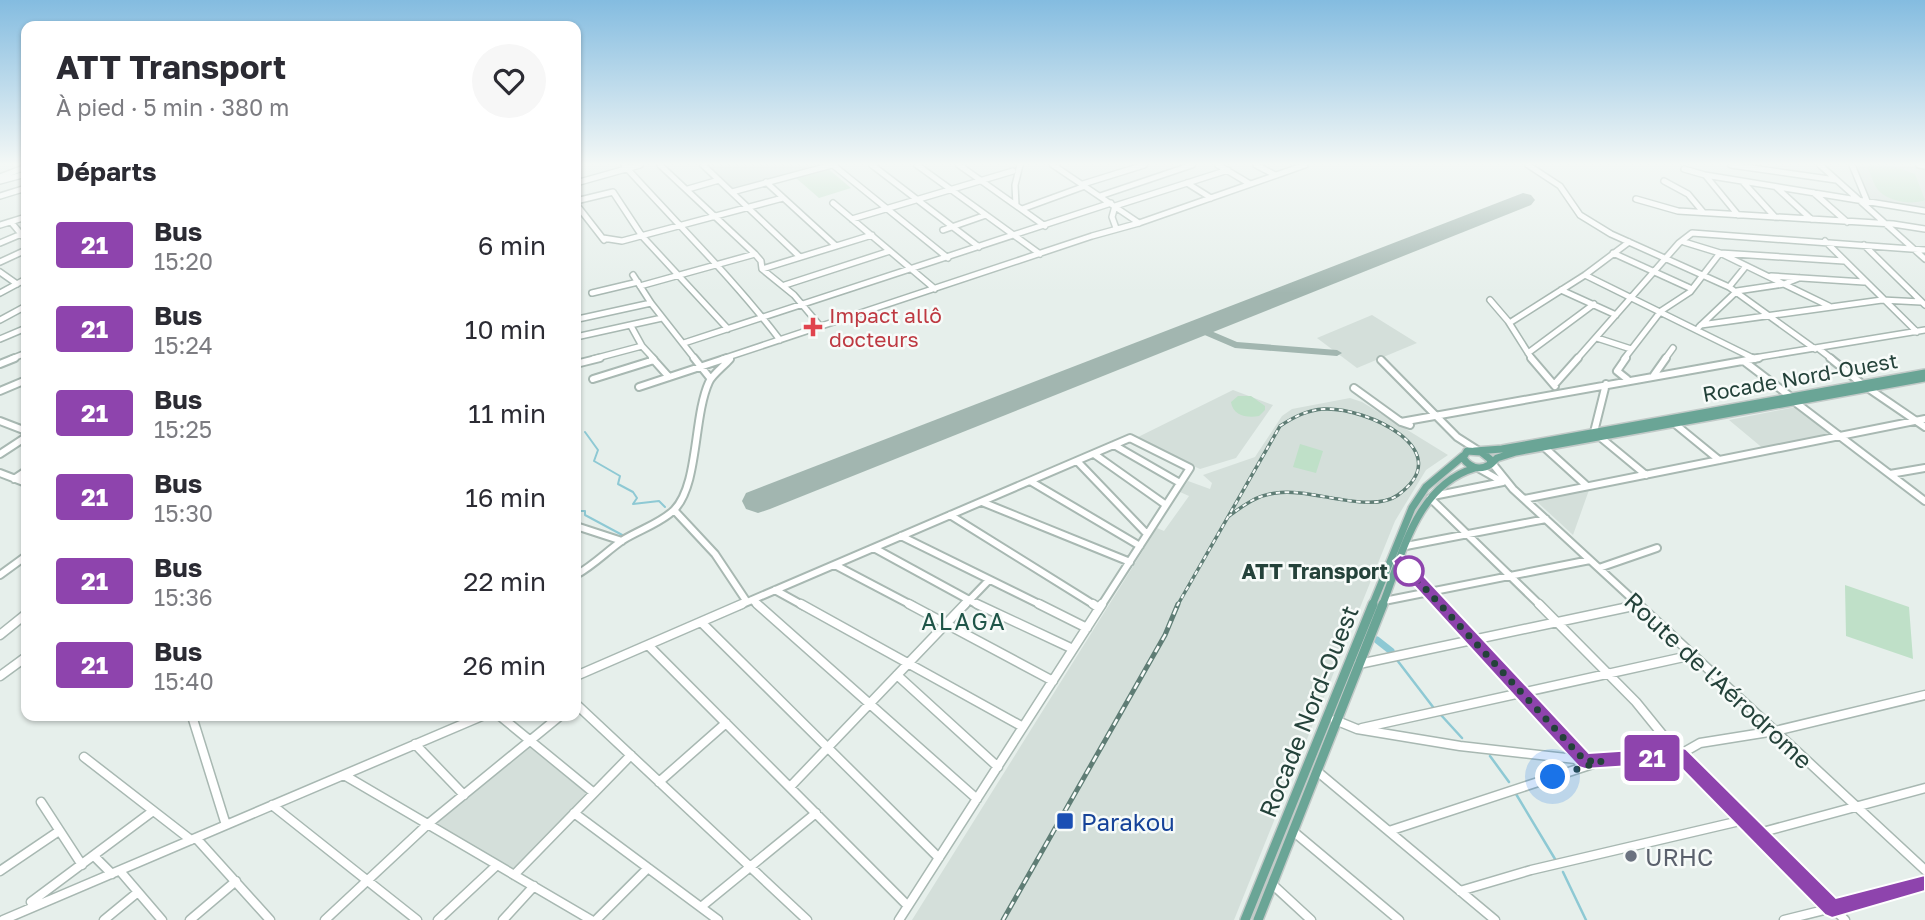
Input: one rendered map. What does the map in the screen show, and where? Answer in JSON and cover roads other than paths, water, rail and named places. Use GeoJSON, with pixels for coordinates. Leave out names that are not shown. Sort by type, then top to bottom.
{"type":"FeatureCollection","features":[{"type":"Feature","properties":{"kind":"main road","name":"Rocade Nord-Ouest"},"geometry":{"type":"LineString","coordinates":[[1258,920],[1413,525],[1430,497],[1454,475],[1489,467],[1505,455],[1597,435],[1925,375]]}},
{"type":"Feature","properties":{"kind":"main road","name":"Rocade Nord-Ouest"},"geometry":{"type":"LineString","coordinates":[[1245,920],[1412,508],[1426,487],[1464,455],[1478,451],[1675,424],[1793,399]]}},
{"type":"Feature","properties":{"kind":"main road"},"geometry":{"type":"LineString","coordinates":[[1478,451],[1489,457],[1492,463]]}},
{"type":"Feature","properties":{"kind":"main road"},"geometry":{"type":"LineString","coordinates":[[1464,455],[1467,463],[1477,468]]}},
{"type":"Feature","properties":{"kind":"street"},"geometry":{"type":"LineString","coordinates":[[624,208],[642,236],[728,329]]}},
{"type":"Feature","properties":{"kind":"street"},"geometry":{"type":"LineString","coordinates":[[662,208],[749,299],[780,340]]}},
{"type":"Feature","properties":{"kind":"street"},"geometry":{"type":"LineString","coordinates":[[708,208],[755,254],[761,261],[762,269],[805,303],[821,327]]}},
{"type":"Feature","properties":{"kind":"street"},"geometry":{"type":"LineString","coordinates":[[581,209],[605,240],[622,241],[748,208],[800,257]]}},
{"type":"Feature","properties":{"kind":"street"},"geometry":{"type":"LineString","coordinates":[[794,208],[836,246]]}},
{"type":"Feature","properties":{"kind":"street"},"geometry":{"type":"LineString","coordinates":[[839,208],[935,289]]}},
{"type":"Feature","properties":{"kind":"street"},"geometry":{"type":"LineString","coordinates":[[852,219],[891,208]]}},
{"type":"Feature","properties":{"kind":"street"},"geometry":{"type":"LineString","coordinates":[[928,208],[979,247]]}},
{"type":"Feature","properties":{"kind":"street"},"geometry":{"type":"LineString","coordinates":[[976,208],[1040,254]]}},
{"type":"Feature","properties":{"kind":"street"},"geometry":{"type":"LineString","coordinates":[[684,343],[1104,208]]}},
{"type":"Feature","properties":{"kind":"street"},"geometry":{"type":"LineString","coordinates":[[1113,208],[1112,217],[1116,228]]}},
{"type":"Feature","properties":{"kind":"street"},"geometry":{"type":"LineString","coordinates":[[1117,208],[1139,223]]}},
{"type":"Feature","properties":{"kind":"street"},"geometry":{"type":"LineString","coordinates":[[639,387],[1182,208]]}},
{"type":"Feature","properties":{"kind":"street"},"geometry":{"type":"LineString","coordinates":[[1574,208],[1576,212],[1611,234],[1737,291],[1925,426]]}},
{"type":"Feature","properties":{"kind":"street"},"geometry":{"type":"LineString","coordinates":[[1669,208],[1925,229]]}},
{"type":"Feature","properties":{"kind":"street"},"geometry":{"type":"LineString","coordinates":[[1700,208],[1703,212]]}},
{"type":"Feature","properties":{"kind":"street"},"geometry":{"type":"LineString","coordinates":[[1732,208],[1738,215]]}},
{"type":"Feature","properties":{"kind":"street"},"geometry":{"type":"LineString","coordinates":[[1767,208],[1775,217]]}},
{"type":"Feature","properties":{"kind":"street"},"geometry":{"type":"LineString","coordinates":[[1799,208],[1811,219]]}},
{"type":"Feature","properties":{"kind":"street"},"geometry":{"type":"LineString","coordinates":[[1830,208],[1846,222]]}},
{"type":"Feature","properties":{"kind":"street"},"geometry":{"type":"LineString","coordinates":[[1871,208],[1925,259]]}},
{"type":"Feature","properties":{"kind":"street"},"geometry":{"type":"LineString","coordinates":[[1906,208],[1925,211]]}},
{"type":"Feature","properties":{"kind":"street"},"geometry":{"type":"LineString","coordinates":[[887,209],[948,258]]}},
{"type":"Feature","properties":{"kind":"street"},"geometry":{"type":"LineString","coordinates":[[1022,209],[1045,226]]}},
{"type":"Feature","properties":{"kind":"street"},"geometry":{"type":"LineString","coordinates":[[943,229],[986,215]]}},
{"type":"Feature","properties":{"kind":"street"},"geometry":{"type":"LineString","coordinates":[[0,225],[21,219]]}},
{"type":"Feature","properties":{"kind":"street"},"geometry":{"type":"LineString","coordinates":[[11,222],[21,231]]}},
{"type":"Feature","properties":{"kind":"street"},"geometry":{"type":"LineString","coordinates":[[1684,242],[1689,235],[1697,233],[1925,250]]}},
{"type":"Feature","properties":{"kind":"street"},"geometry":{"type":"LineString","coordinates":[[0,243],[21,234]]}},
{"type":"Feature","properties":{"kind":"street"},"geometry":{"type":"LineString","coordinates":[[762,269],[872,236]]}},
{"type":"Feature","properties":{"kind":"street"},"geometry":{"type":"LineString","coordinates":[[1825,241],[1917,332]]}},
{"type":"Feature","properties":{"kind":"street"},"geometry":{"type":"LineString","coordinates":[[1511,322],[1585,275],[1629,242]]}},
{"type":"Feature","properties":{"kind":"street"},"geometry":{"type":"LineString","coordinates":[[1554,385],[1679,243],[1684,242],[1720,253],[1829,306]]}},
{"type":"Feature","properties":{"kind":"street"},"geometry":{"type":"LineString","coordinates":[[1863,244],[1923,303]]}},
{"type":"Feature","properties":{"kind":"street"},"geometry":{"type":"LineString","coordinates":[[785,285],[890,251]]}},
{"type":"Feature","properties":{"kind":"street"},"geometry":{"type":"LineString","coordinates":[[1613,253],[1692,289]]}},
{"type":"Feature","properties":{"kind":"street"},"geometry":{"type":"LineString","coordinates":[[1720,253],[1843,261]]}},
{"type":"Feature","properties":{"kind":"street"},"geometry":{"type":"LineString","coordinates":[[1628,380],[1617,371],[1631,349],[1661,311],[1692,289],[1720,253]]}},
{"type":"Feature","properties":{"kind":"street"},"geometry":{"type":"LineString","coordinates":[[0,262],[21,254]]}},
{"type":"Feature","properties":{"kind":"street"},"geometry":{"type":"LineString","coordinates":[[592,293],[678,276],[755,254]]}},
{"type":"Feature","properties":{"kind":"street"},"geometry":{"type":"LineString","coordinates":[[1730,287],[1746,266]]}},
{"type":"Feature","properties":{"kind":"street"},"geometry":{"type":"LineString","coordinates":[[0,272],[17,284]]}},
{"type":"Feature","properties":{"kind":"street"},"geometry":{"type":"LineString","coordinates":[[633,275],[650,303],[710,378]]}},
{"type":"Feature","properties":{"kind":"street"},"geometry":{"type":"LineString","coordinates":[[1585,275],[1699,327],[1757,360]]}},
{"type":"Feature","properties":{"kind":"street"},"geometry":{"type":"LineString","coordinates":[[1766,275],[1864,282]]}},
{"type":"Feature","properties":{"kind":"street"},"geometry":{"type":"LineString","coordinates":[[1699,327],[1737,291],[1784,284],[1799,278]]}},
{"type":"Feature","properties":{"kind":"street"},"geometry":{"type":"LineString","coordinates":[[0,293],[21,282]]}},
{"type":"Feature","properties":{"kind":"street"},"geometry":{"type":"LineString","coordinates":[[1561,290],[1616,315]]}},
{"type":"Feature","properties":{"kind":"street"},"geometry":{"type":"LineString","coordinates":[[1490,300],[1511,322],[1512,330],[1538,369],[1562,392]]}},
{"type":"Feature","properties":{"kind":"street"},"geometry":{"type":"LineString","coordinates":[[1699,327],[1882,300],[1923,303]]}},
{"type":"Feature","properties":{"kind":"street"},"geometry":{"type":"LineString","coordinates":[[581,318],[650,303]]}},
{"type":"Feature","properties":{"kind":"street"},"geometry":{"type":"LineString","coordinates":[[1528,353],[1594,304]]}},
{"type":"Feature","properties":{"kind":"street"},"geometry":{"type":"LineString","coordinates":[[0,320],[21,309]]}},
{"type":"Feature","properties":{"kind":"street"},"geometry":{"type":"LineString","coordinates":[[581,336],[662,318]]}},
{"type":"Feature","properties":{"kind":"street"},"geometry":{"type":"LineString","coordinates":[[631,326],[642,346],[669,377]]}},
{"type":"Feature","properties":{"kind":"street"},"geometry":{"type":"LineString","coordinates":[[0,339],[21,330]]}},
{"type":"Feature","properties":{"kind":"street"},"geometry":{"type":"LineString","coordinates":[[1401,422],[1654,375],[1925,330]]}},
{"type":"Feature","properties":{"kind":"street"},"geometry":{"type":"LineString","coordinates":[[1597,338],[1631,349]]}},
{"type":"Feature","properties":{"kind":"street"},"geometry":{"type":"LineString","coordinates":[[581,363],[642,346]]}},
{"type":"Feature","properties":{"kind":"street"},"geometry":{"type":"LineString","coordinates":[[1654,375],[1673,348]]}},
{"type":"Feature","properties":{"kind":"street"},"geometry":{"type":"LineString","coordinates":[[0,364],[21,355]]}},
{"type":"Feature","properties":{"kind":"street"},"geometry":{"type":"LineString","coordinates":[[581,572],[593,566],[622,541],[674,510],[684,493],[692,466],[699,409],[710,378],[716,375],[731,357]]}},
{"type":"Feature","properties":{"kind":"street"},"geometry":{"type":"LineString","coordinates":[[593,379],[653,360]]}},
{"type":"Feature","properties":{"kind":"street"},"geometry":{"type":"LineString","coordinates":[[1381,360],[1457,438],[1478,451]]}},
{"type":"Feature","properties":{"kind":"street"},"geometry":{"type":"LineString","coordinates":[[1745,362],[1925,501]]}},
{"type":"Feature","properties":{"kind":"street"},"geometry":{"type":"LineString","coordinates":[[0,391],[21,382]]}},
{"type":"Feature","properties":{"kind":"street"},"geometry":{"type":"LineString","coordinates":[[1606,384],[1597,435],[1646,475]]}},
{"type":"Feature","properties":{"kind":"street"},"geometry":{"type":"LineString","coordinates":[[1354,388],[1401,422],[1410,425]]}},
{"type":"Feature","properties":{"kind":"street"},"geometry":{"type":"LineString","coordinates":[[1524,499],[1925,419]]}},
{"type":"Feature","properties":{"kind":"street"},"geometry":{"type":"LineString","coordinates":[[0,421],[21,429]]}},
{"type":"Feature","properties":{"kind":"street"},"geometry":{"type":"LineString","coordinates":[[1675,424],[1718,460]]}},
{"type":"Feature","properties":{"kind":"street"},"geometry":{"type":"LineString","coordinates":[[581,674],[1130,438],[1190,468],[899,920]]}},
{"type":"Feature","properties":{"kind":"street"},"geometry":{"type":"LineString","coordinates":[[1457,438],[1464,455]]}},
{"type":"Feature","properties":{"kind":"street"},"geometry":{"type":"LineString","coordinates":[[0,454],[21,440]]}},
{"type":"Feature","properties":{"kind":"street"},"geometry":{"type":"LineString","coordinates":[[1114,445],[1181,482]]}},
{"type":"Feature","properties":{"kind":"street"},"geometry":{"type":"LineString","coordinates":[[1544,447],[1587,486]]}},
{"type":"Feature","properties":{"kind":"street"},"geometry":{"type":"LineString","coordinates":[[1094,454],[1166,505]]}},
{"type":"Feature","properties":{"kind":"street"},"geometry":{"type":"LineString","coordinates":[[1077,461],[1147,534]]}},
{"type":"Feature","properties":{"kind":"street","name":"Route de l'Aérodrome"},"geometry":{"type":"LineString","coordinates":[[1492,463],[1513,489]]}},
{"type":"Feature","properties":{"kind":"street","name":"Route de l'Aérodrome"},"geometry":{"type":"LineString","coordinates":[[1477,468],[1513,489],[1925,870]]}},
{"type":"Feature","properties":{"kind":"street"},"geometry":{"type":"LineString","coordinates":[[1890,474],[1925,468]]}},
{"type":"Feature","properties":{"kind":"street"},"geometry":{"type":"LineString","coordinates":[[0,473],[21,481]]}},
{"type":"Feature","properties":{"kind":"street"},"geometry":{"type":"LineString","coordinates":[[14,479],[21,474]]}},
{"type":"Feature","properties":{"kind":"street"},"geometry":{"type":"LineString","coordinates":[[1030,481],[1140,546]]}},
{"type":"Feature","properties":{"kind":"street"},"geometry":{"type":"LineString","coordinates":[[1430,497],[1503,482]]}},
{"type":"Feature","properties":{"kind":"street"},"geometry":{"type":"LineString","coordinates":[[1430,497],[1607,673],[1655,723],[1679,755],[1845,920]]}},
{"type":"Feature","properties":{"kind":"street"},"geometry":{"type":"LineString","coordinates":[[982,502],[1130,562]]}},
{"type":"Feature","properties":{"kind":"street"},"geometry":{"type":"LineString","coordinates":[[674,510],[715,554],[750,601],[977,799]]}},
{"type":"Feature","properties":{"kind":"street"},"geometry":{"type":"LineString","coordinates":[[950,516],[1100,608]]}},
{"type":"Feature","properties":{"kind":"street"},"geometry":{"type":"LineString","coordinates":[[1406,546],[1546,519]]}},
{"type":"Feature","properties":{"kind":"street"},"geometry":{"type":"LineString","coordinates":[[581,528],[622,541]]}},
{"type":"Feature","properties":{"kind":"street"},"geometry":{"type":"LineString","coordinates":[[901,536],[1087,628]]}},
{"type":"Feature","properties":{"kind":"street"},"geometry":{"type":"LineString","coordinates":[[874,548],[969,601],[1073,649]]}},
{"type":"Feature","properties":{"kind":"street"},"geometry":{"type":"LineString","coordinates":[[1598,568],[1657,548]]}},
{"type":"Feature","properties":{"kind":"street"},"geometry":{"type":"LineString","coordinates":[[0,575],[21,560]]}},
{"type":"Feature","properties":{"kind":"street"},"geometry":{"type":"LineString","coordinates":[[1400,561],[1585,761]]}},
{"type":"Feature","properties":{"kind":"street"},"geometry":{"type":"LineString","coordinates":[[1384,601],[1590,561]]}},
{"type":"Feature","properties":{"kind":"street"},"geometry":{"type":"LineString","coordinates":[[835,565],[1053,681]]}},
{"type":"Feature","properties":{"kind":"street"},"geometry":{"type":"LineString","coordinates":[[790,787],[989,580]]}},
{"type":"Feature","properties":{"kind":"street"},"geometry":{"type":"LineString","coordinates":[[775,590],[1023,727]]}},
{"type":"Feature","properties":{"kind":"street"},"geometry":{"type":"LineString","coordinates":[[1359,664],[1639,605]]}},
{"type":"Feature","properties":{"kind":"street"},"geometry":{"type":"LineString","coordinates":[[0,635],[21,618]]}},
{"type":"Feature","properties":{"kind":"street"},"geometry":{"type":"LineString","coordinates":[[701,622],[939,858]]}},
{"type":"Feature","properties":{"kind":"street"},"geometry":{"type":"LineString","coordinates":[[648,645],[908,906]]}},
{"type":"Feature","properties":{"kind":"street"},"geometry":{"type":"LineString","coordinates":[[1357,729],[1693,655]]}},
{"type":"Feature","properties":{"kind":"street"},"geometry":{"type":"LineString","coordinates":[[0,676],[21,661]]}},
{"type":"Feature","properties":{"kind":"street"},"geometry":{"type":"LineString","coordinates":[[897,675],[998,767]]}},
{"type":"Feature","properties":{"kind":"street"},"geometry":{"type":"LineString","coordinates":[[1327,716],[1357,729],[1498,752],[1602,761],[1679,755],[1700,743],[1775,731],[1923,698]]}},
{"type":"Feature","properties":{"kind":"street"},"geometry":{"type":"LineString","coordinates":[[581,709],[807,920]]}},
{"type":"Feature","properties":{"kind":"street"},"geometry":{"type":"LineString","coordinates":[[194,721],[226,825]]}},
{"type":"Feature","properties":{"kind":"street"},"geometry":{"type":"LineString","coordinates":[[4,920],[30,906],[470,721]]}},
{"type":"Feature","properties":{"kind":"street"},"geometry":{"type":"LineString","coordinates":[[506,721],[593,793]]}},
{"type":"Feature","properties":{"kind":"street"},"geometry":{"type":"LineString","coordinates":[[325,920],[428,824],[554,721]]}},
{"type":"Feature","properties":{"kind":"street"},"geometry":{"type":"LineString","coordinates":[[659,782],[726,723]]}},
{"type":"Feature","properties":{"kind":"street"},"geometry":{"type":"LineString","coordinates":[[415,744],[464,795]]}},
{"type":"Feature","properties":{"kind":"street"},"geometry":{"type":"LineString","coordinates":[[514,874],[631,755]]}},
{"type":"Feature","properties":{"kind":"street"},"geometry":{"type":"LineString","coordinates":[[85,757],[193,839],[236,881],[270,920]]}},
{"type":"Feature","properties":{"kind":"street"},"geometry":{"type":"LineString","coordinates":[[1388,831],[1602,761]]}},
{"type":"Feature","properties":{"kind":"street"},"geometry":{"type":"LineString","coordinates":[[1318,772],[1495,920]]}},
{"type":"Feature","properties":{"kind":"street"},"geometry":{"type":"LineString","coordinates":[[344,775],[594,920],[648,868]]}},
{"type":"Feature","properties":{"kind":"street"},"geometry":{"type":"LineString","coordinates":[[1759,833],[1925,788]]}},
{"type":"Feature","properties":{"kind":"street"},"geometry":{"type":"LineString","coordinates":[[41,802],[82,865]]}},
{"type":"Feature","properties":{"kind":"street"},"geometry":{"type":"LineString","coordinates":[[272,805],[417,920]]}},
{"type":"Feature","properties":{"kind":"street"},"geometry":{"type":"LineString","coordinates":[[16,920],[30,906],[153,811]]}},
{"type":"Feature","properties":{"kind":"street"},"geometry":{"type":"LineString","coordinates":[[574,813],[718,920]]}},
{"type":"Feature","properties":{"kind":"street"},"geometry":{"type":"LineString","coordinates":[[701,907],[816,813]]}},
{"type":"Feature","properties":{"kind":"street"},"geometry":{"type":"LineString","coordinates":[[1460,891],[1531,870],[1744,820]]}},
{"type":"Feature","properties":{"kind":"street"},"geometry":{"type":"LineString","coordinates":[[0,871],[60,831]]}},
{"type":"Feature","properties":{"kind":"street"},"geometry":{"type":"LineString","coordinates":[[1294,832],[1399,920]]}},
{"type":"Feature","properties":{"kind":"street"},"geometry":{"type":"LineString","coordinates":[[94,856],[138,892],[162,920]]}},
{"type":"Feature","properties":{"kind":"street"},"geometry":{"type":"LineString","coordinates":[[438,920],[497,865]]}},
{"type":"Feature","properties":{"kind":"street"},"geometry":{"type":"LineString","coordinates":[[190,920],[236,881]]}},
{"type":"Feature","properties":{"kind":"street"},"geometry":{"type":"LineString","coordinates":[[1272,884],[1311,920]]}},
{"type":"Feature","properties":{"kind":"street"},"geometry":{"type":"LineString","coordinates":[[1784,920],[1925,885]]}},
{"type":"Feature","properties":{"kind":"street"},"geometry":{"type":"LineString","coordinates":[[503,920],[534,886]]}},
{"type":"Feature","properties":{"kind":"street"},"geometry":{"type":"LineString","coordinates":[[104,920],[138,892]]}},
{"type":"Feature","properties":{"kind":"waterway"},"geometry":{"type":"LineString","coordinates":[[585,432],[598,450],[594,461],[620,476],[618,484],[633,492],[637,498],[633,504],[659,501],[665,507]]}},
{"type":"Feature","properties":{"kind":"waterway"},"geometry":{"type":"LineString","coordinates":[[581,511],[626,537]]}},
{"type":"Feature","properties":{"kind":"waterway"},"geometry":{"type":"LineString","coordinates":[[1377,640],[1391,651]]}},
{"type":"Feature","properties":{"kind":"waterway"},"geometry":{"type":"LineString","coordinates":[[1397,660],[1433,707]]}},
{"type":"Feature","properties":{"kind":"waterway"},"geometry":{"type":"LineString","coordinates":[[1441,715],[1462,738]]}},
{"type":"Feature","properties":{"kind":"waterway"},"geometry":{"type":"LineString","coordinates":[[1490,756],[1509,782]]}},
{"type":"Feature","properties":{"kind":"waterway"},"geometry":{"type":"LineString","coordinates":[[1516,794],[1555,859]]}},
{"type":"Feature","properties":{"kind":"waterway"},"geometry":{"type":"LineString","coordinates":[[1563,872],[1586,920]]}},
{"type":"Feature","properties":{"kind":"railway"},"geometry":{"type":"LineString","coordinates":[[1178,605],[1280,426],[1285,423],[1306,412],[1324,409],[1362,415],[1400,434],[1413,447],[1419,462],[1414,478],[1398,495],[1386,500],[1356,502],[1290,492],[1276,493],[1257,498],[1229,516]]}},
{"type":"Feature","properties":{"kind":"railway"},"geometry":{"type":"LineString","coordinates":[[1003,920],[1165,635],[1178,605]]}},
{"type":"Feature","properties":{"kind":"place","name":"Impact allô docteurs"},"geometry":{"type":"Point","coordinates":[813,327]}},
{"type":"Feature","properties":{"kind":"place","name":"ATT Transport"},"geometry":{"type":"Point","coordinates":[1409,571]}},
{"type":"Feature","properties":{"kind":"place","name":"Parakou"},"geometry":{"type":"Point","coordinates":[1065,821]}},
{"type":"Feature","properties":{"kind":"place","name":"URHC"},"geometry":{"type":"Point","coordinates":[1631,856]}},
{"type":"Feature","properties":{"kind":"district","name":"ALAGA"},"geometry":{"type":"Point","coordinates":[964,621]}}]}
